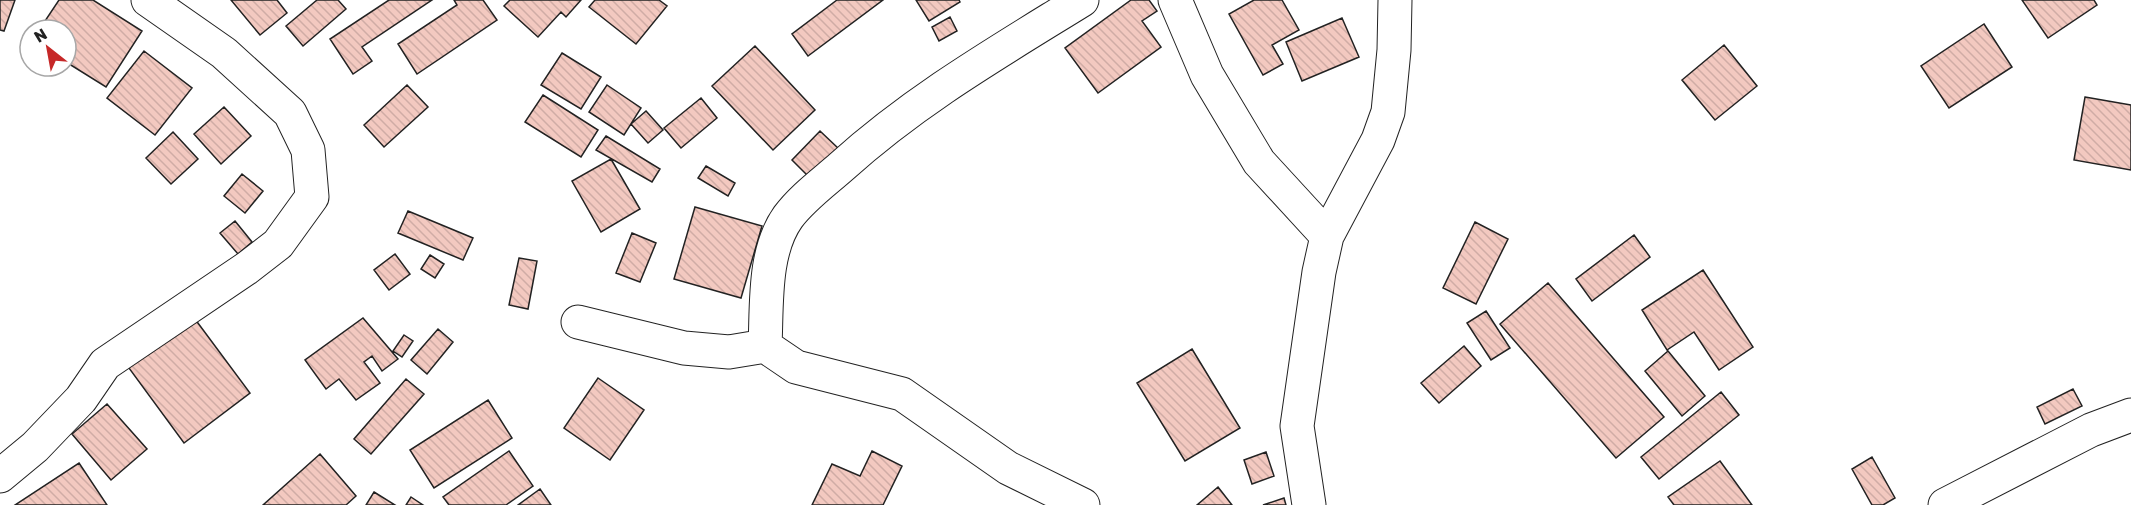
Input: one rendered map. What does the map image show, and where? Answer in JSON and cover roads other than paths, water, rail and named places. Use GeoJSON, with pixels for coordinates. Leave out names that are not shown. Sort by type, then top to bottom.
{"type":"FeatureCollection","features":[{"type":"Feature","properties":{"kind":"street"},"geometry":{"type":"LineString","coordinates":[[0,476],[35,447],[81,399],[105,364],[247,268],[278,244],[312,197],[308,150],[290,113],[224,53],[148,0]]}},
{"type":"Feature","properties":{"kind":"street"},"geometry":{"type":"LineString","coordinates":[[765,346],[768,282],[776,244],[788,218],[809,196],[904,114],[987,57],[1082,0]]}},
{"type":"Feature","properties":{"kind":"street"},"geometry":{"type":"LineString","coordinates":[[1175,0],[1207,75],[1259,162],[1327,236]]}},
{"type":"Feature","properties":{"kind":"street"},"geometry":{"type":"LineString","coordinates":[[1309,505],[1298,426],[1327,236],[1378,140],[1388,112],[1393,73],[1395,0]]}},
{"type":"Feature","properties":{"kind":"street"},"geometry":{"type":"LineString","coordinates":[[578,322],[684,348],[729,352],[765,346],[796,367],[902,394],[1008,468],[1083,505]]}},
{"type":"Feature","properties":{"kind":"street"},"geometry":{"type":"LineString","coordinates":[[1945,505],[2091,430],[2131,415]]}}]}
